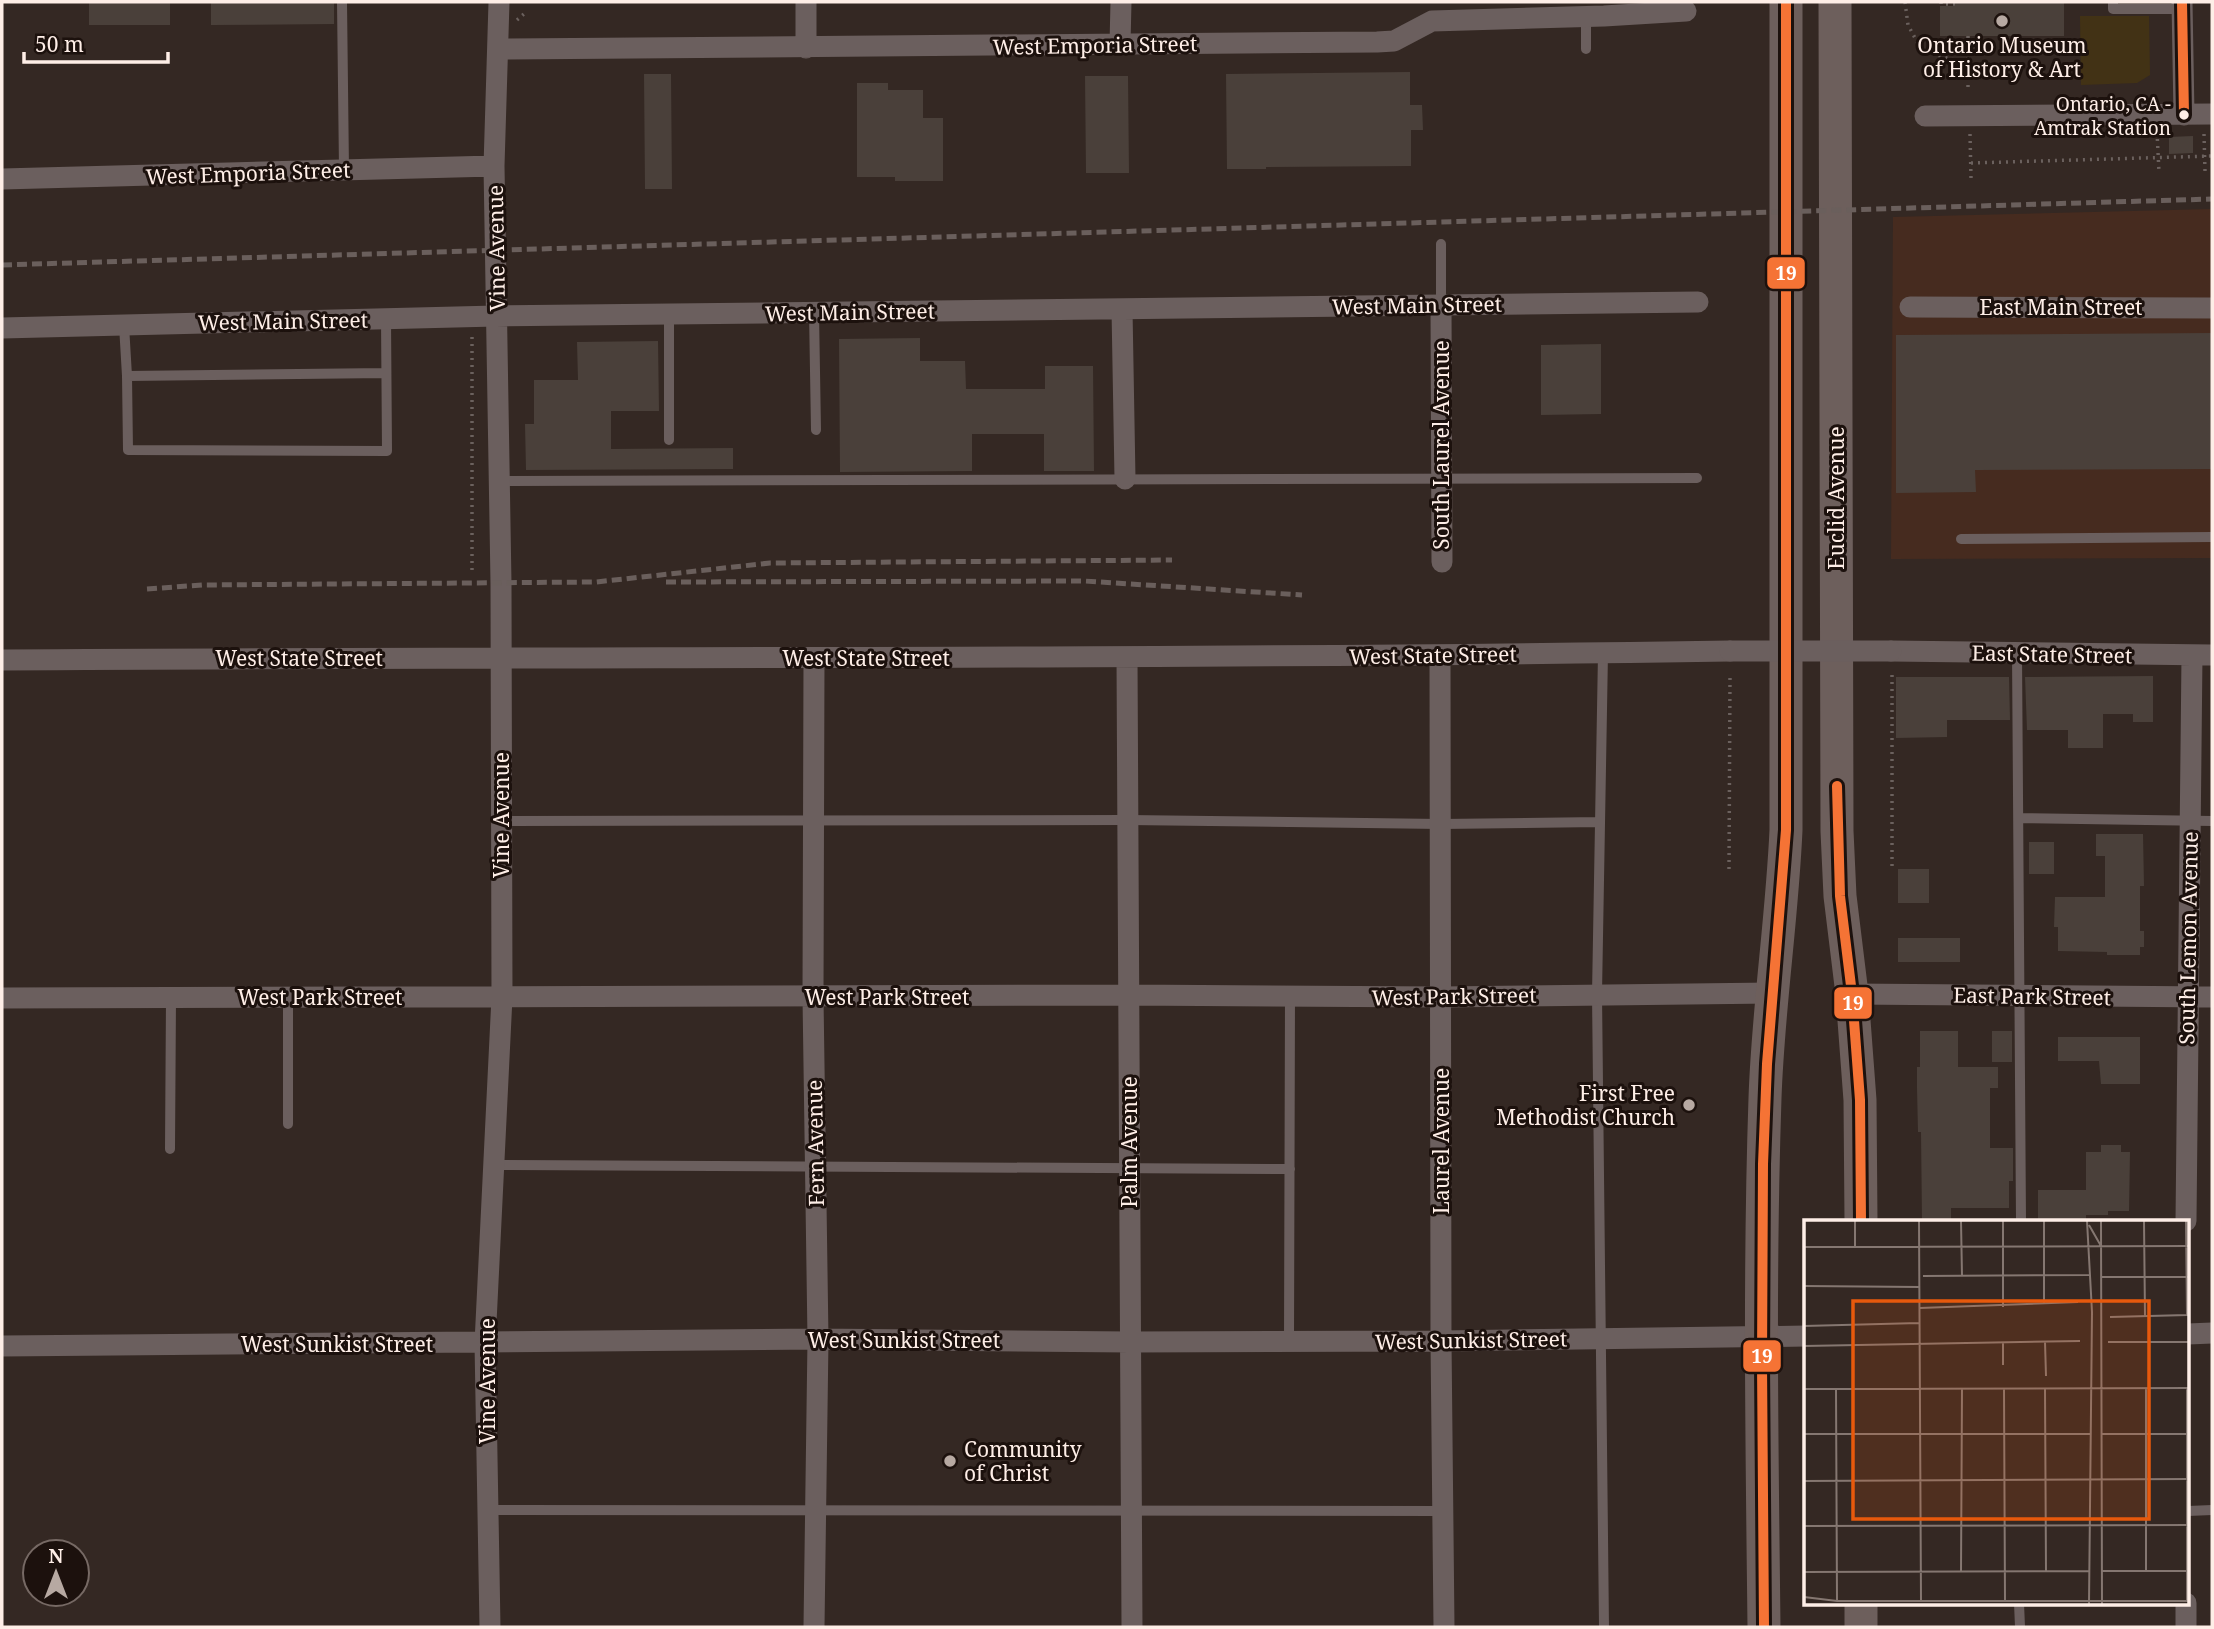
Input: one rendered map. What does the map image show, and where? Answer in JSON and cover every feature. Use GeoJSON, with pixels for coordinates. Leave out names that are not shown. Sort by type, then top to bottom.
{"type":"FeatureCollection","features":[{"type":"Feature","properties":{"kind":"main road"},"geometry":{"type":"LineString","coordinates":[[1763,1627],[1761,1336],[1765,1097],[1772,993],[1783,897],[1786,830],[1786,2]]}},
{"type":"Feature","properties":{"kind":"main road","name":"Euclid Avenue"},"geometry":{"type":"LineString","coordinates":[[1835,2],[1837,831],[1840,895],[1852,994],[1860,1100],[1861,1220]]}},
{"type":"Feature","properties":{"kind":"main road"},"geometry":{"type":"LineString","coordinates":[[1861,1604],[1861,1627]]}},
{"type":"Feature","properties":{"kind":"street","name":"Vine Avenue"},"geometry":{"type":"LineString","coordinates":[[490,1627],[485,1343],[502,997],[495,166],[499,2]]}},
{"type":"Feature","properties":{"kind":"street"},"geometry":{"type":"LineString","coordinates":[[806,2],[806,48]]}},
{"type":"Feature","properties":{"kind":"street"},"geometry":{"type":"LineString","coordinates":[[1120,44],[1121,2]]}},
{"type":"Feature","properties":{"kind":"street"},"geometry":{"type":"LineString","coordinates":[[1925,116],[2200,114],[2182,5]]}},
{"type":"Feature","properties":{"kind":"street","name":"West Emporia Street"},"geometry":{"type":"LineString","coordinates":[[499,49],[1377,42],[1394,41],[1432,11],[1686,11]]}},
{"type":"Feature","properties":{"kind":"street","name":"West Emporia Street"},"geometry":{"type":"LineString","coordinates":[[2,179],[495,166]]}},
{"type":"Feature","properties":{"kind":"street","name":"West Main Street"},"geometry":{"type":"LineString","coordinates":[[2,328],[496,316],[1698,302]]}},
{"type":"Feature","properties":{"kind":"street","name":"South Laurel Avenue"},"geometry":{"type":"LineString","coordinates":[[1441,305],[1441,562]]}},
{"type":"Feature","properties":{"kind":"street","name":"East Main Street"},"geometry":{"type":"LineString","coordinates":[[1910,307],[2212,308]]}},
{"type":"Feature","properties":{"kind":"street"},"geometry":{"type":"LineString","coordinates":[[1122,309],[1125,480]]}},
{"type":"Feature","properties":{"kind":"street","name":"West State Street"},"geometry":{"type":"LineString","coordinates":[[2,660],[501,656],[814,659],[1730,651]]}},
{"type":"Feature","properties":{"kind":"street","name":"East State Street"},"geometry":{"type":"LineString","coordinates":[[1730,651],[2202,655]]}},
{"type":"Feature","properties":{"kind":"street","name":"Laurel Avenue"},"geometry":{"type":"LineString","coordinates":[[1440,655],[1444,1627]]}},
{"type":"Feature","properties":{"kind":"street","name":"South Lemon Avenue"},"geometry":{"type":"LineString","coordinates":[[2186,1220],[2189,821],[2202,655]]}},
{"type":"Feature","properties":{"kind":"street","name":"Palm Avenue"},"geometry":{"type":"LineString","coordinates":[[1127,657],[1132,1627]]}},
{"type":"Feature","properties":{"kind":"street","name":"Fern Avenue"},"geometry":{"type":"LineString","coordinates":[[814,659],[813,997],[818,1339],[814,1627]]}},
{"type":"Feature","properties":{"kind":"street","name":"West Park Street"},"geometry":{"type":"LineString","coordinates":[[2,998],[1129,995],[1441,997],[1772,993]]}},
{"type":"Feature","properties":{"kind":"street","name":"East Park Street"},"geometry":{"type":"LineString","coordinates":[[1852,994],[2212,997]]}},
{"type":"Feature","properties":{"kind":"street"},"geometry":{"type":"LineString","coordinates":[[2190,1334],[2212,1333]]}},
{"type":"Feature","properties":{"kind":"street","name":"West Sunkist Street"},"geometry":{"type":"LineString","coordinates":[[2,1346],[818,1339],[1289,1342],[1804,1336]]}},
{"type":"Feature","properties":{"kind":"street"},"geometry":{"type":"LineString","coordinates":[[2186,1604],[2186,1627]]}},
{"type":"Feature","properties":{"kind":"lane"},"geometry":{"type":"LineString","coordinates":[[342,2],[344,170]]}},
{"type":"Feature","properties":{"kind":"lane"},"geometry":{"type":"LineString","coordinates":[[2113,2],[2113,9],[2182,5]]}},
{"type":"Feature","properties":{"kind":"lane"},"geometry":{"type":"LineString","coordinates":[[1586,49],[1598,12]]}},
{"type":"Feature","properties":{"kind":"lane","name":"South Laurel Avenue"},"geometry":{"type":"LineString","coordinates":[[1441,244],[1441,305]]}},
{"type":"Feature","properties":{"kind":"lane"},"geometry":{"type":"LineString","coordinates":[[814,312],[816,430]]}},
{"type":"Feature","properties":{"kind":"lane"},"geometry":{"type":"LineString","coordinates":[[668,314],[669,440]]}},
{"type":"Feature","properties":{"kind":"lane"},"geometry":{"type":"LineString","coordinates":[[124,325],[128,450],[387,451],[386,319]]}},
{"type":"Feature","properties":{"kind":"lane"},"geometry":{"type":"LineString","coordinates":[[127,376],[386,373]]}},
{"type":"Feature","properties":{"kind":"lane"},"geometry":{"type":"LineString","coordinates":[[499,481],[1697,478]]}},
{"type":"Feature","properties":{"kind":"lane"},"geometry":{"type":"LineString","coordinates":[[1961,539],[2212,537]]}},
{"type":"Feature","properties":{"kind":"lane"},"geometry":{"type":"LineString","coordinates":[[1603,653],[1597,994],[1604,1627]]}},
{"type":"Feature","properties":{"kind":"lane"},"geometry":{"type":"LineString","coordinates":[[2017,653],[2021,1220]]}},
{"type":"Feature","properties":{"kind":"lane"},"geometry":{"type":"LineString","coordinates":[[2019,818],[2212,821]]}},
{"type":"Feature","properties":{"kind":"lane"},"geometry":{"type":"LineString","coordinates":[[501,821],[1128,820],[1441,824],[1600,822]]}},
{"type":"Feature","properties":{"kind":"lane"},"geometry":{"type":"LineString","coordinates":[[1289,1342],[1290,996]]}},
{"type":"Feature","properties":{"kind":"lane"},"geometry":{"type":"LineString","coordinates":[[288,997],[288,1124]]}},
{"type":"Feature","properties":{"kind":"lane"},"geometry":{"type":"LineString","coordinates":[[170,1149],[171,998]]}},
{"type":"Feature","properties":{"kind":"lane"},"geometry":{"type":"LineString","coordinates":[[494,1166],[1290,1169]]}},
{"type":"Feature","properties":{"kind":"lane"},"geometry":{"type":"LineString","coordinates":[[488,1510],[1443,1511]]}},
{"type":"Feature","properties":{"kind":"lane"},"geometry":{"type":"LineString","coordinates":[[2190,1511],[2212,1510]]}},
{"type":"Feature","properties":{"kind":"lane"},"geometry":{"type":"LineString","coordinates":[[2020,1604],[2020,1627]]}},
{"type":"Feature","properties":{"kind":"path"},"geometry":{"type":"LineString","coordinates":[[1905,2],[1908,25],[1923,51],[1968,64]]}},
{"type":"Feature","properties":{"kind":"path"},"geometry":{"type":"LineString","coordinates":[[1941,2],[1955,4]]}},
{"type":"Feature","properties":{"kind":"path"},"geometry":{"type":"LineString","coordinates":[[1968,36],[1968,87]]}},
{"type":"Feature","properties":{"kind":"path"},"geometry":{"type":"LineString","coordinates":[[2200,114],[2205,171]]}},
{"type":"Feature","properties":{"kind":"path"},"geometry":{"type":"LineString","coordinates":[[2157,115],[2159,172]]}},
{"type":"Feature","properties":{"kind":"path"},"geometry":{"type":"LineString","coordinates":[[1969,116],[1971,178]]}},
{"type":"Feature","properties":{"kind":"path"},"geometry":{"type":"LineString","coordinates":[[1971,163],[2212,156]]}},
{"type":"Feature","properties":{"kind":"path"},"geometry":{"type":"LineString","coordinates":[[472,337],[472,570]]}},
{"type":"Feature","properties":{"kind":"path"},"geometry":{"type":"LineString","coordinates":[[1892,675],[1892,869]]}},
{"type":"Feature","properties":{"kind":"path"},"geometry":{"type":"LineString","coordinates":[[1729,869],[1730,677]]}},
{"type":"Feature","properties":{"kind":"shaded area"},"geometry":{"type":"Polygon","coordinates":[[[2080,16],[2149,16],[2150,75],[2137,83],[2081,85],[2080,16]]]}},
{"type":"Feature","properties":{"kind":"shaded area"},"geometry":{"type":"Polygon","coordinates":[[[2212,209],[2212,558],[1891,559],[1893,217],[2212,209]]]}},
{"type":"Feature","properties":{"kind":"building"},"geometry":{"type":"Polygon","coordinates":[[[89,2],[170,2],[170,25],[89,25],[89,2]]]}},
{"type":"Feature","properties":{"kind":"building"},"geometry":{"type":"Polygon","coordinates":[[[211,2],[334,2],[334,24],[211,25],[211,2]]]}},
{"type":"Feature","properties":{"kind":"building","name":"Ontario Museum of History & Art"},"geometry":{"type":"Polygon","coordinates":[[[1955,2],[2064,2],[2064,36],[1940,36],[1940,6],[1955,6],[1955,2]]]}},
{"type":"Feature","properties":{"kind":"building"},"geometry":{"type":"Polygon","coordinates":[[[1410,72],[1410,105],[1422,105],[1423,130],[1411,130],[1411,166],[1227,169],[1226,74],[1410,72]]]}},
{"type":"Feature","properties":{"kind":"building"},"geometry":{"type":"Polygon","coordinates":[[[644,74],[671,74],[672,189],[645,189],[644,74]]]}},
{"type":"Feature","properties":{"kind":"building"},"geometry":{"type":"Polygon","coordinates":[[[1085,76],[1128,76],[1129,173],[1086,173],[1085,76]]]}},
{"type":"Feature","properties":{"kind":"building"},"geometry":{"type":"Polygon","coordinates":[[[857,83],[888,83],[888,90],[923,90],[923,118],[943,118],[943,181],[895,181],[895,177],[857,177],[857,83]]]}},
{"type":"Feature","properties":{"kind":"building"},"geometry":{"type":"Polygon","coordinates":[[[2193,136],[2193,153],[2169,154],[2169,137],[2193,136]]]}},
{"type":"Feature","properties":{"kind":"building"},"geometry":{"type":"Polygon","coordinates":[[[2212,333],[2212,469],[1975,470],[1976,492],[1896,493],[1896,335],[2212,333]]]}},
{"type":"Feature","properties":{"kind":"building"},"geometry":{"type":"Polygon","coordinates":[[[920,338],[920,361],[965,361],[966,389],[1045,389],[1045,366],[1093,366],[1094,471],[1044,471],[1044,434],[972,434],[972,471],[840,472],[839,339],[920,338]]]}},
{"type":"Feature","properties":{"kind":"building"},"geometry":{"type":"Polygon","coordinates":[[[658,341],[659,411],[611,411],[611,449],[733,448],[733,469],[526,470],[525,424],[534,424],[534,380],[578,380],[577,342],[658,341]]]}},
{"type":"Feature","properties":{"kind":"building"},"geometry":{"type":"Polygon","coordinates":[[[1601,344],[1601,414],[1541,415],[1541,345],[1601,344]]]}},
{"type":"Feature","properties":{"kind":"building"},"geometry":{"type":"Polygon","coordinates":[[[2153,676],[2153,722],[2133,722],[2133,714],[2103,714],[2103,748],[2068,748],[2068,730],[2027,730],[2025,677],[2153,676]]]}},
{"type":"Feature","properties":{"kind":"building"},"geometry":{"type":"Polygon","coordinates":[[[1896,677],[2009,677],[2010,720],[1947,720],[1947,737],[1896,738],[1896,677]]]}},
{"type":"Feature","properties":{"kind":"building"},"geometry":{"type":"Polygon","coordinates":[[[2096,834],[2143,834],[2144,886],[2140,886],[2140,931],[2144,931],[2144,947],[2140,947],[2140,955],[2058,951],[2058,927],[2054,927],[2055,897],[2105,897],[2105,856],[2096,856],[2096,834]]]}},
{"type":"Feature","properties":{"kind":"building"},"geometry":{"type":"Polygon","coordinates":[[[2029,842],[2054,842],[2054,874],[2029,874],[2029,842]]]}},
{"type":"Feature","properties":{"kind":"building"},"geometry":{"type":"Polygon","coordinates":[[[1898,869],[1929,869],[1929,903],[1898,903],[1898,869]]]}},
{"type":"Feature","properties":{"kind":"building"},"geometry":{"type":"Polygon","coordinates":[[[1898,938],[1960,938],[1960,962],[1898,962],[1898,938]]]}},
{"type":"Feature","properties":{"kind":"building"},"geometry":{"type":"Polygon","coordinates":[[[1920,1031],[1958,1031],[1958,1067],[1998,1067],[1998,1088],[1990,1088],[1990,1148],[2013,1148],[2013,1181],[2009,1181],[2009,1208],[1951,1208],[1951,1220],[1922,1220],[1921,1132],[1918,1132],[1917,1088],[1917,1067],[1920,1067],[1920,1031]]]}},
{"type":"Feature","properties":{"kind":"building"},"geometry":{"type":"Polygon","coordinates":[[[1992,1031],[2012,1031],[2012,1062],[1992,1062],[1992,1031]]]}},
{"type":"Feature","properties":{"kind":"building"},"geometry":{"type":"Polygon","coordinates":[[[2058,1037],[2140,1037],[2140,1084],[2101,1084],[2099,1061],[2058,1061],[2058,1037]]]}},
{"type":"Feature","properties":{"kind":"building"},"geometry":{"type":"Polygon","coordinates":[[[2101,1145],[2121,1145],[2121,1152],[2130,1152],[2129,1211],[2086,1215],[2086,1219],[2038,1220],[2038,1190],[2086,1190],[2086,1152],[2101,1152],[2101,1145]]]}},
{"type":"Feature","properties":{"kind":"railway"},"geometry":{"type":"LineString","coordinates":[[2,265],[2212,199]]}},
{"type":"Feature","properties":{"kind":"railway"},"geometry":{"type":"LineString","coordinates":[[147,589],[202,585],[596,582],[770,563],[1172,560]]}},
{"type":"Feature","properties":{"kind":"railway"},"geometry":{"type":"LineString","coordinates":[[666,582],[1084,581],[1302,595]]}},
{"type":"Feature","properties":{"kind":"transit line","name":"19"},"geometry":{"type":"LineString","coordinates":[[1764,1627],[1763,1164],[1767,1064],[1786,830],[1786,2]]}},
{"type":"Feature","properties":{"kind":"transit line","name":"19"},"geometry":{"type":"LineString","coordinates":[[2182,2],[2184,115]]}},
{"type":"Feature","properties":{"kind":"transit line","name":"19"},"geometry":{"type":"LineString","coordinates":[[1837,786],[1840,896],[1852,994],[1860,1100],[1861,1220]]}},
{"type":"Feature","properties":{"kind":"place","name":"Ontario Museum of History & Art"},"geometry":{"type":"Point","coordinates":[2002,21]}},
{"type":"Feature","properties":{"kind":"place","name":"Ontario, CA - Amtrak Station"},"geometry":{"type":"Point","coordinates":[2184,115]}},
{"type":"Feature","properties":{"kind":"place","name":"First Free Methodist Church"},"geometry":{"type":"Point","coordinates":[1689,1105]}},
{"type":"Feature","properties":{"kind":"place","name":"Community of Christ"},"geometry":{"type":"Point","coordinates":[950,1461]}}]}
